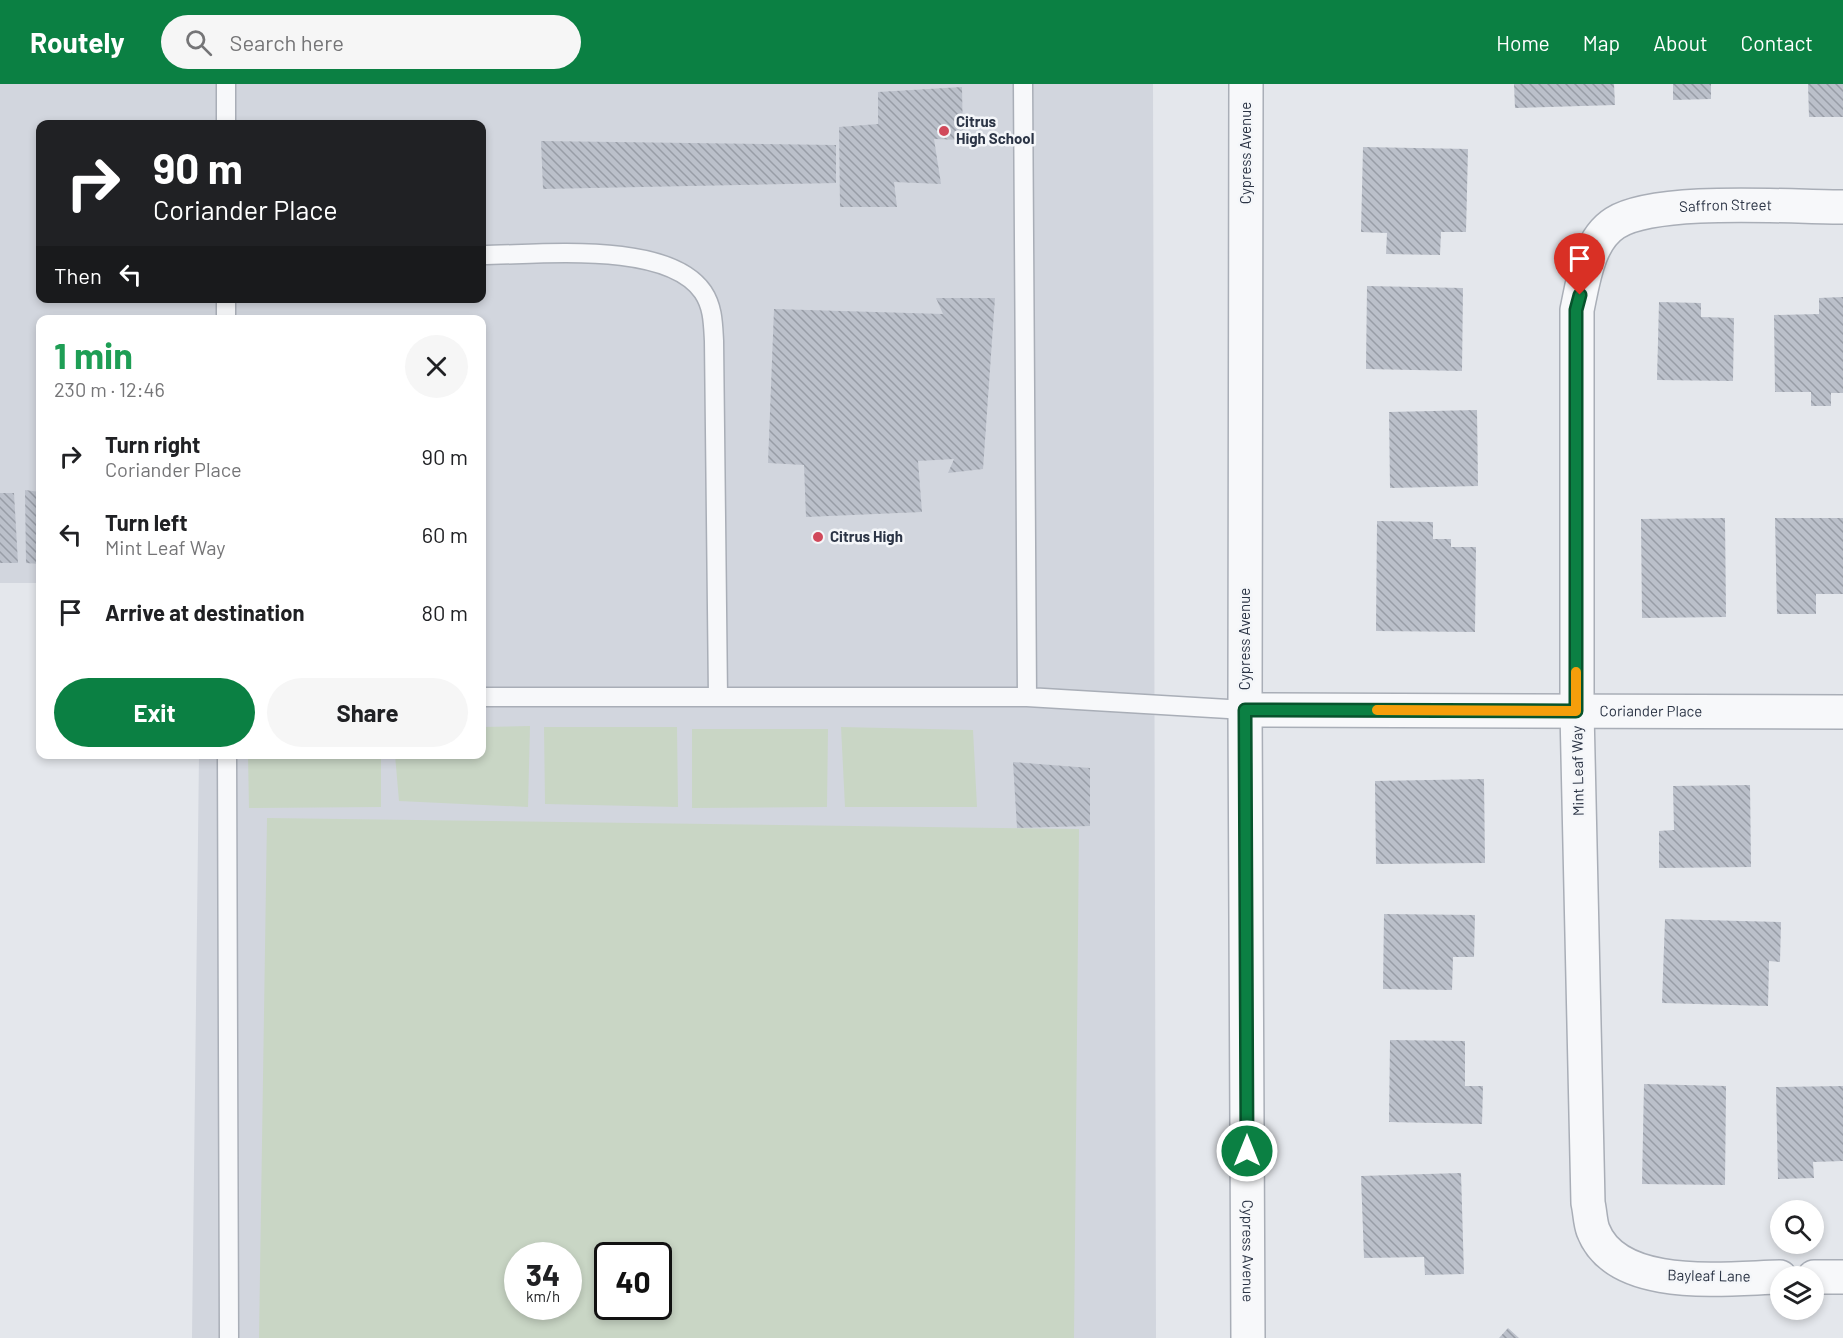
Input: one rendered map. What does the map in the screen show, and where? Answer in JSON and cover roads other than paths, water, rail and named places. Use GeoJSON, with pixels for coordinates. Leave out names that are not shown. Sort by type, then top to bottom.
{"type":"FeatureCollection","features":[{"type":"Feature","properties":{"kind":"street","name":"Cypress Avenue"},"geometry":{"type":"LineString","coordinates":[[1246,84],[1245,710],[1248,1338]]}},
{"type":"Feature","properties":{"kind":"street","name":"Saffron Street"},"geometry":{"type":"LineString","coordinates":[[1613,224],[1638,213],[1669,207],[1843,207]]}},
{"type":"Feature","properties":{"kind":"street","name":"Mint Leaf Way"},"geometry":{"type":"LineString","coordinates":[[1608,1251],[1593,1231],[1588,1203],[1576,711],[1576,310],[1593,249],[1613,224]]}},
{"type":"Feature","properties":{"kind":"street","name":"Coriander Place"},"geometry":{"type":"LineString","coordinates":[[1245,710],[1843,712]]}},
{"type":"Feature","properties":{"kind":"street","name":"Bayleaf Lane"},"geometry":{"type":"LineString","coordinates":[[1608,1251],[1627,1265],[1649,1274],[1677,1278],[1770,1277]]}},
{"type":"Feature","properties":{"kind":"street"},"geometry":{"type":"LineString","coordinates":[[1824,1277],[1843,1277]]}},
{"type":"Feature","properties":{"kind":"lane"},"geometry":{"type":"LineString","coordinates":[[226,84],[226,120]]}},
{"type":"Feature","properties":{"kind":"lane"},"geometry":{"type":"LineString","coordinates":[[1023,84],[1027,697]]}},
{"type":"Feature","properties":{"kind":"lane"},"geometry":{"type":"LineString","coordinates":[[486,255],[607,254],[641,258],[685,276],[702,291],[712,310],[718,697]]}},
{"type":"Feature","properties":{"kind":"lane"},"geometry":{"type":"LineString","coordinates":[[486,697],[1027,697],[1245,710]]}},
{"type":"Feature","properties":{"kind":"lane"},"geometry":{"type":"LineString","coordinates":[[227,759],[229,1338]]}},
{"type":"Feature","properties":{"kind":"place","name":"Citrus High School"},"geometry":{"type":"Point","coordinates":[944,131]}},
{"type":"Feature","properties":{"kind":"place","name":"Citrus High"},"geometry":{"type":"Point","coordinates":[818,537]}}]}
